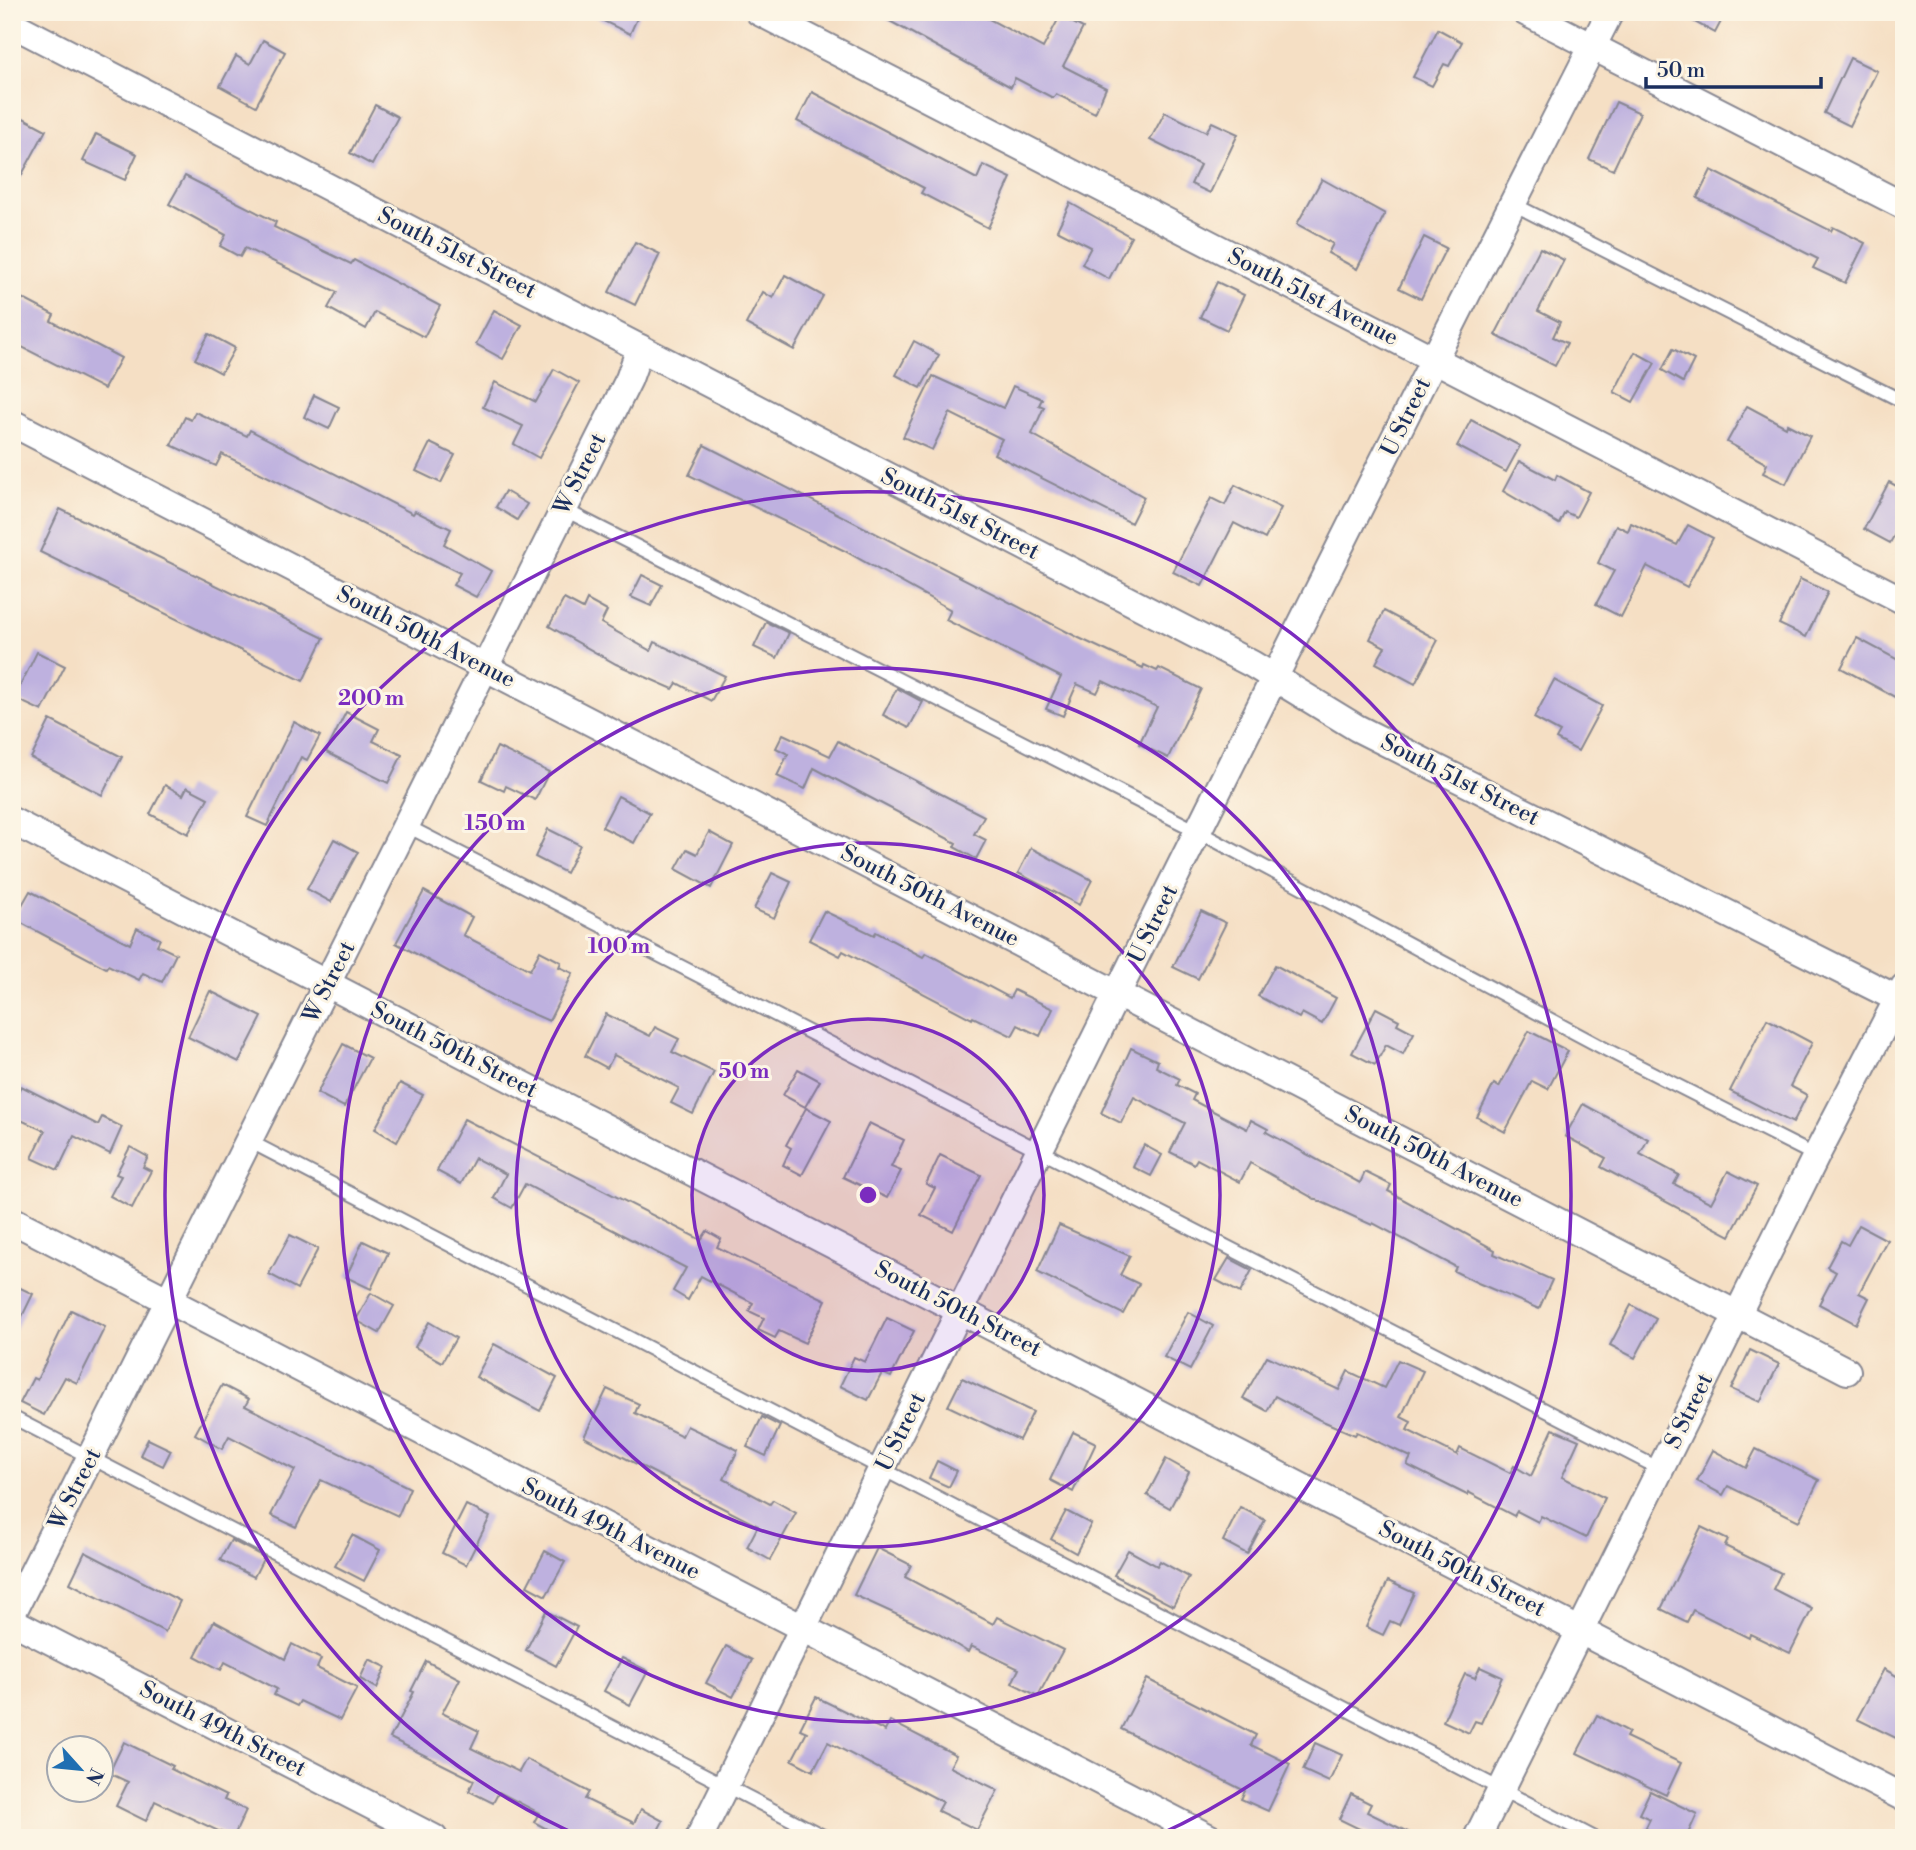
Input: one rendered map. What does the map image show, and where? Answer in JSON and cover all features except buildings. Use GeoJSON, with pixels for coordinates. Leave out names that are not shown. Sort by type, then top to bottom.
{"type":"FeatureCollection","features":[{"type":"Feature","properties":{"kind":"street","name":"South 51st Avenue"},"geometry":{"type":"LineString","coordinates":[[759,12],[805,23],[1434,360],[1904,601]]}},
{"type":"Feature","properties":{"kind":"street"},"geometry":{"type":"LineString","coordinates":[[1525,12],[1904,206]]}},
{"type":"Feature","properties":{"kind":"street","name":"U Street"},"geometry":{"type":"LineString","coordinates":[[699,1838],[1273,679],[1610,12]]}},
{"type":"Feature","properties":{"kind":"street","name":"South 51st Street"},"geometry":{"type":"LineString","coordinates":[[18,24],[1252,664],[1273,679],[1370,734],[1902,996]]}},
{"type":"Feature","properties":{"kind":"street","name":"W Street"},"geometry":{"type":"LineString","coordinates":[[12,1614],[328,985],[562,508],[629,379],[640,348]]}},
{"type":"Feature","properties":{"kind":"street","name":"South 50th Avenue"},"geometry":{"type":"LineString","coordinates":[[12,423],[1847,1371]]}},
{"type":"Feature","properties":{"kind":"street","name":"South 50th Street"},"geometry":{"type":"LineString","coordinates":[[12,821],[1904,1798]]}},
{"type":"Feature","properties":{"kind":"street","name":"S Street"},"geometry":{"type":"LineString","coordinates":[[1477,1838],[1816,1156],[1902,996]]}},
{"type":"Feature","properties":{"kind":"street","name":"South 49th Avenue"},"geometry":{"type":"LineString","coordinates":[[12,1220],[1210,1838]]}},
{"type":"Feature","properties":{"kind":"street","name":"South 49th Street"},"geometry":{"type":"LineString","coordinates":[[12,1621],[434,1838]]}},
{"type":"Feature","properties":{"kind":"lane"},"geometry":{"type":"LineString","coordinates":[[1513,204],[1904,402]]}},
{"type":"Feature","properties":{"kind":"lane"},"geometry":{"type":"LineString","coordinates":[[562,508],[1199,832],[1609,1051],[1816,1156]]}},
{"type":"Feature","properties":{"kind":"lane"},"geometry":{"type":"LineString","coordinates":[[407,826],[1660,1469]]}},
{"type":"Feature","properties":{"kind":"lane"},"geometry":{"type":"LineString","coordinates":[[249,1141],[1595,1838]]}},
{"type":"Feature","properties":{"kind":"lane"},"geometry":{"type":"LineString","coordinates":[[12,1417],[827,1838]]}}]}
